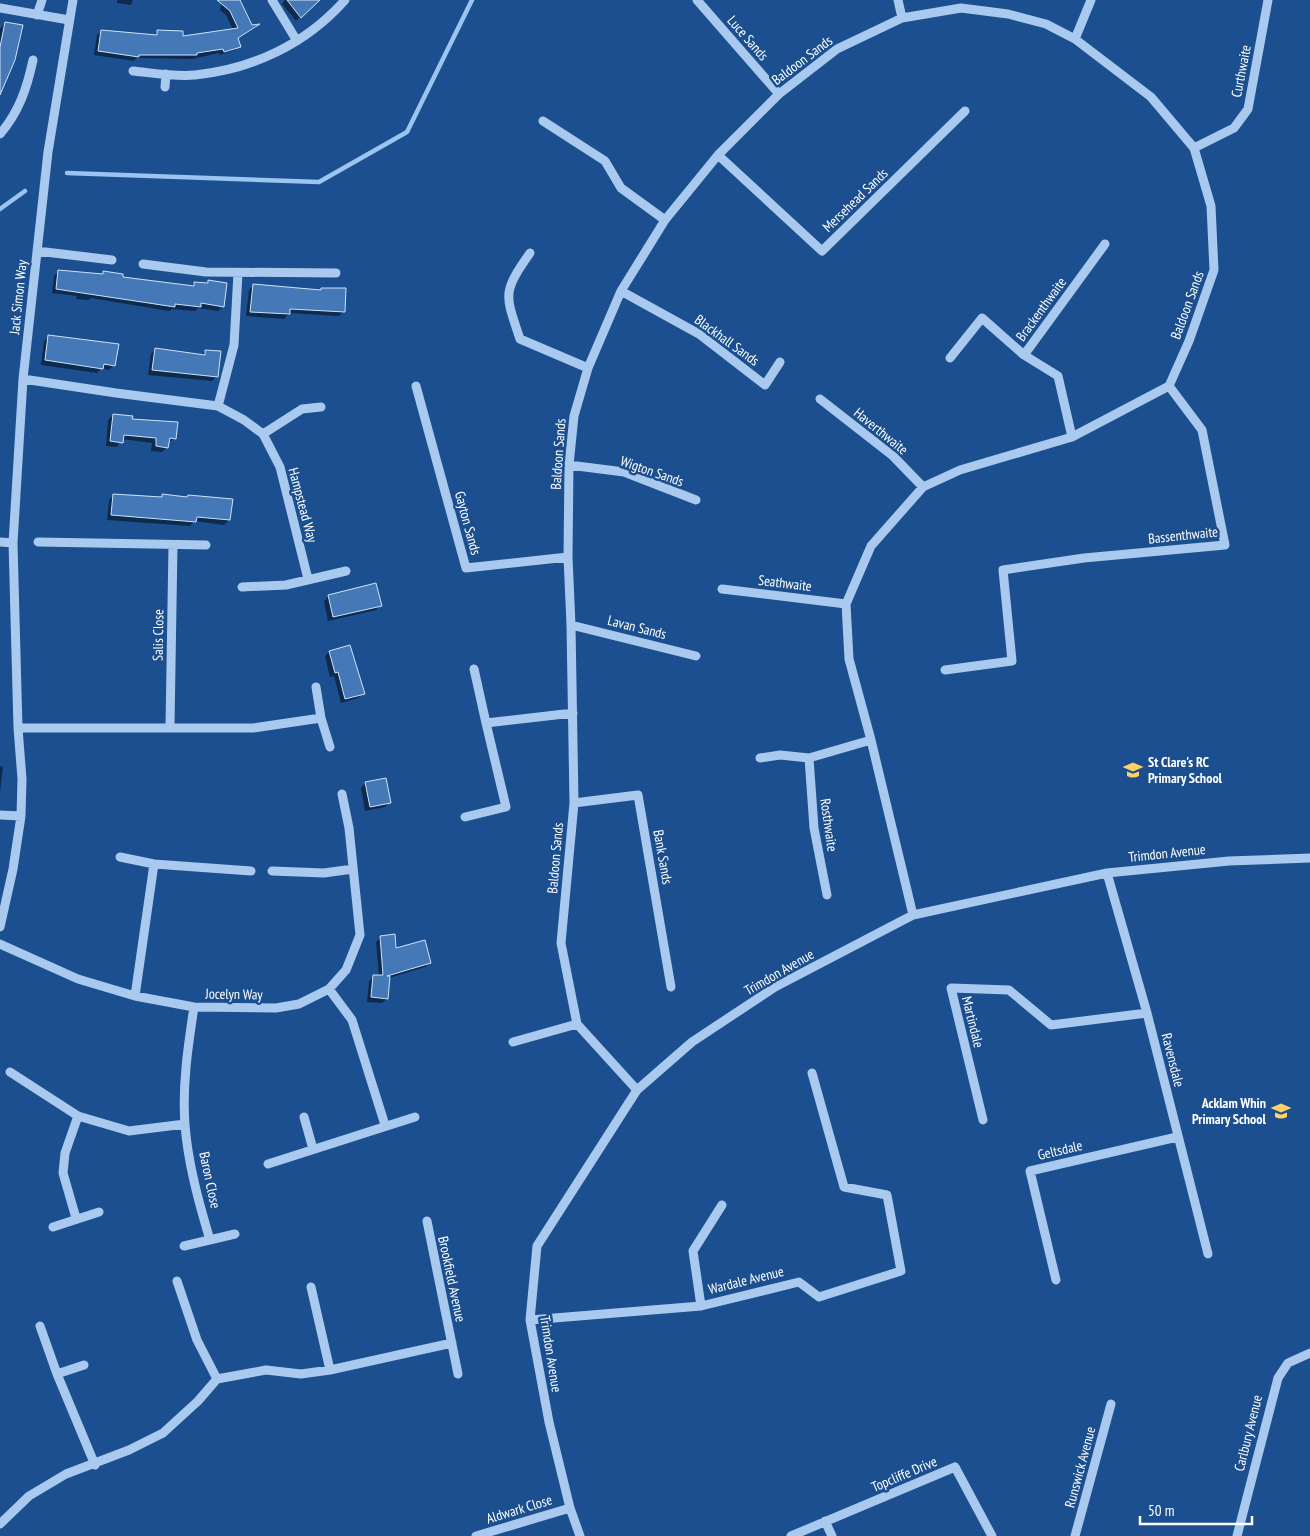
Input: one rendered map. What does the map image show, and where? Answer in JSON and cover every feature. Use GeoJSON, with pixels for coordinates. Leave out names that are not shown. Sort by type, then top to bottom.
{"type":"FeatureCollection","features":[{"type":"Feature","properties":{"kind":"street"},"geometry":{"type":"LineString","coordinates":[[37,15],[42,0]]}},
{"type":"Feature","properties":{"kind":"street","name":"Jack Simon Way"},"geometry":{"type":"LineString","coordinates":[[0,927],[13,869],[21,816],[22,779],[18,728],[13,543],[23,379],[48,152],[69,20],[74,0]]}},
{"type":"Feature","properties":{"kind":"street"},"geometry":{"type":"LineString","coordinates":[[272,0],[297,41]]}},
{"type":"Feature","properties":{"kind":"street"},"geometry":{"type":"LineString","coordinates":[[133,71],[194,75],[236,67],[267,58],[297,41],[328,19],[345,0]]}},
{"type":"Feature","properties":{"kind":"street","name":"Luce Sands"},"geometry":{"type":"LineString","coordinates":[[697,0],[778,94]]}},
{"type":"Feature","properties":{"kind":"street"},"geometry":{"type":"LineString","coordinates":[[898,0],[902,18]]}},
{"type":"Feature","properties":{"kind":"street"},"geometry":{"type":"LineString","coordinates":[[1074,39],[1091,0]]}},
{"type":"Feature","properties":{"kind":"street","name":"Curthwaite"},"geometry":{"type":"LineString","coordinates":[[1194,148],[1234,128],[1248,109],[1268,0]]}},
{"type":"Feature","properties":{"kind":"street"},"geometry":{"type":"LineString","coordinates":[[0,8],[69,20]]}},
{"type":"Feature","properties":{"kind":"street","name":"Baldoon Sands"},"geometry":{"type":"LineString","coordinates":[[637,1090],[578,1024],[561,943],[574,803],[568,557],[569,466],[574,416],[588,368],[622,291],[664,220],[718,155],[778,94],[837,49],[902,18],[961,8],[1008,14],[1046,24],[1074,39],[1150,98],[1194,148],[1211,206],[1214,270],[1189,341],[1169,386]]}},
{"type":"Feature","properties":{"kind":"street"},"geometry":{"type":"LineString","coordinates":[[0,134],[12,119],[27,88],[33,60]]}},
{"type":"Feature","properties":{"kind":"street"},"geometry":{"type":"LineString","coordinates":[[165,86],[166,74]]}},
{"type":"Feature","properties":{"kind":"street","name":"Mersehead Sands"},"geometry":{"type":"LineString","coordinates":[[718,155],[822,251],[965,111]]}},
{"type":"Feature","properties":{"kind":"street"},"geometry":{"type":"LineString","coordinates":[[543,121],[605,161],[621,188],[664,220]]}},
{"type":"Feature","properties":{"kind":"street","name":"Brackenthwaite"},"geometry":{"type":"LineString","coordinates":[[1072,437],[1058,376],[1024,355],[1106,244]]}},
{"type":"Feature","properties":{"kind":"street"},"geometry":{"type":"LineString","coordinates":[[37,251],[112,260]]}},
{"type":"Feature","properties":{"kind":"street"},"geometry":{"type":"LineString","coordinates":[[530,253],[512,280],[507,302],[520,339],[588,368]]}},
{"type":"Feature","properties":{"kind":"street"},"geometry":{"type":"LineString","coordinates":[[143,264],[206,272],[263,274],[336,273]]}},
{"type":"Feature","properties":{"kind":"street"},"geometry":{"type":"LineString","coordinates":[[218,406],[234,345],[238,273]]}},
{"type":"Feature","properties":{"kind":"street","name":"Blackhall Sands"},"geometry":{"type":"LineString","coordinates":[[622,291],[699,334],[765,385],[780,362]]}},
{"type":"Feature","properties":{"kind":"street"},"geometry":{"type":"LineString","coordinates":[[950,358],[982,318],[1024,355]]}},
{"type":"Feature","properties":{"kind":"street","name":"Hampstead Way"},"geometry":{"type":"LineString","coordinates":[[23,379],[116,394],[218,406],[244,420],[263,434],[280,467],[308,579]]}},
{"type":"Feature","properties":{"kind":"street","name":"Gayton Sands"},"geometry":{"type":"LineString","coordinates":[[416,386],[466,568],[568,557]]}},
{"type":"Feature","properties":{"kind":"street"},"geometry":{"type":"LineString","coordinates":[[913,915],[871,740],[849,659],[846,604],[871,546],[923,487],[960,470],[1072,437],[1169,386]]}},
{"type":"Feature","properties":{"kind":"street","name":"Bassenthwaite"},"geometry":{"type":"LineString","coordinates":[[945,670],[1012,661],[1003,570],[1084,558],[1225,545],[1202,430],[1169,386]]}},
{"type":"Feature","properties":{"kind":"street","name":"Haverthwaite"},"geometry":{"type":"LineString","coordinates":[[820,399],[893,456],[923,487]]}},
{"type":"Feature","properties":{"kind":"street"},"geometry":{"type":"LineString","coordinates":[[263,434],[302,409],[321,407]]}},
{"type":"Feature","properties":{"kind":"street","name":"Wigton Sands"},"geometry":{"type":"LineString","coordinates":[[569,466],[624,472],[696,500]]}},
{"type":"Feature","properties":{"kind":"street"},"geometry":{"type":"LineString","coordinates":[[0,542],[13,543]]}},
{"type":"Feature","properties":{"kind":"street"},"geometry":{"type":"LineString","coordinates":[[38,542],[206,545]]}},
{"type":"Feature","properties":{"kind":"street","name":"Salis Close"},"geometry":{"type":"LineString","coordinates":[[170,726],[174,545]]}},
{"type":"Feature","properties":{"kind":"street"},"geometry":{"type":"LineString","coordinates":[[242,587],[271,586],[346,571]]}},
{"type":"Feature","properties":{"kind":"street","name":"Seathwaite"},"geometry":{"type":"LineString","coordinates":[[722,589],[846,604]]}},
{"type":"Feature","properties":{"kind":"street","name":"Lavan Sands"},"geometry":{"type":"LineString","coordinates":[[571,625],[696,656]]}},
{"type":"Feature","properties":{"kind":"street"},"geometry":{"type":"LineString","coordinates":[[465,817],[506,807],[474,669]]}},
{"type":"Feature","properties":{"kind":"street"},"geometry":{"type":"LineString","coordinates":[[316,687],[321,718],[330,747]]}},
{"type":"Feature","properties":{"kind":"street"},"geometry":{"type":"LineString","coordinates":[[486,723],[573,713]]}},
{"type":"Feature","properties":{"kind":"street"},"geometry":{"type":"LineString","coordinates":[[18,728],[170,726],[253,728],[321,718]]}},
{"type":"Feature","properties":{"kind":"street"},"geometry":{"type":"LineString","coordinates":[[760,758],[780,755],[809,758],[871,740]]}},
{"type":"Feature","properties":{"kind":"street","name":"Rosthwaite"},"geometry":{"type":"LineString","coordinates":[[809,758],[814,828],[827,895]]}},
{"type":"Feature","properties":{"kind":"street","name":"Jocelyn Way"},"geometry":{"type":"LineString","coordinates":[[0,944],[78,979],[135,996],[194,1007],[276,1008],[299,1004],[329,989],[346,970],[360,936],[349,828],[342,794]]}},
{"type":"Feature","properties":{"kind":"street","name":"Bank Sands"},"geometry":{"type":"LineString","coordinates":[[574,803],[638,795],[671,987]]}},
{"type":"Feature","properties":{"kind":"street"},"geometry":{"type":"LineString","coordinates":[[0,815],[21,816]]}},
{"type":"Feature","properties":{"kind":"street"},"geometry":{"type":"LineString","coordinates":[[120,857],[154,864],[251,871]]}},
{"type":"Feature","properties":{"kind":"street","name":"Trimdon Avenue"},"geometry":{"type":"LineString","coordinates":[[570,1508],[549,1422],[530,1320],[537,1246],[637,1090],[692,1042],[775,987],[913,915],[1107,873],[1229,861],[1310,858]]}},
{"type":"Feature","properties":{"kind":"street"},"geometry":{"type":"LineString","coordinates":[[135,996],[154,864]]}},
{"type":"Feature","properties":{"kind":"street"},"geometry":{"type":"LineString","coordinates":[[272,871],[324,873],[353,869]]}},
{"type":"Feature","properties":{"kind":"street","name":"Ravensdale"},"geometry":{"type":"LineString","coordinates":[[1107,873],[1148,1013],[1177,1136],[1208,1254]]}},
{"type":"Feature","properties":{"kind":"street","name":"Martindale"},"geometry":{"type":"LineString","coordinates":[[983,1120],[951,988],[1009,990],[1052,1025],[1148,1013]]}},
{"type":"Feature","properties":{"kind":"street"},"geometry":{"type":"LineString","coordinates":[[329,989],[352,1020],[385,1125]]}},
{"type":"Feature","properties":{"kind":"street","name":"Baron Close"},"geometry":{"type":"LineString","coordinates":[[194,1007],[186,1064],[185,1124],[198,1199],[210,1240]]}},
{"type":"Feature","properties":{"kind":"street"},"geometry":{"type":"LineString","coordinates":[[513,1042],[578,1024]]}},
{"type":"Feature","properties":{"kind":"street"},"geometry":{"type":"LineString","coordinates":[[10,1072],[78,1116],[129,1131],[185,1124]]}},
{"type":"Feature","properties":{"kind":"street","name":"Wardale Avenue"},"geometry":{"type":"LineString","coordinates":[[530,1320],[701,1306],[799,1282],[818,1297],[901,1271],[887,1195],[844,1187],[812,1073]]}},
{"type":"Feature","properties":{"kind":"street"},"geometry":{"type":"LineString","coordinates":[[76,1218],[63,1173],[64,1153],[78,1116]]}},
{"type":"Feature","properties":{"kind":"street"},"geometry":{"type":"LineString","coordinates":[[304,1117],[313,1150]]}},
{"type":"Feature","properties":{"kind":"street"},"geometry":{"type":"LineString","coordinates":[[268,1164],[385,1125],[415,1117]]}},
{"type":"Feature","properties":{"kind":"street","name":"Geltsdale"},"geometry":{"type":"LineString","coordinates":[[1056,1280],[1030,1171],[1177,1136]]}},
{"type":"Feature","properties":{"kind":"street"},"geometry":{"type":"LineString","coordinates":[[701,1306],[693,1251],[722,1205]]}},
{"type":"Feature","properties":{"kind":"street"},"geometry":{"type":"LineString","coordinates":[[53,1227],[76,1218],[100,1212]]}},
{"type":"Feature","properties":{"kind":"street","name":"Brookfield Avenue"},"geometry":{"type":"LineString","coordinates":[[426,1220],[458,1374]]}},
{"type":"Feature","properties":{"kind":"street"},"geometry":{"type":"LineString","coordinates":[[184,1246],[234,1234]]}},
{"type":"Feature","properties":{"kind":"street"},"geometry":{"type":"LineString","coordinates":[[0,1524],[29,1496],[66,1474],[95,1465],[163,1433],[198,1401],[217,1379],[197,1340],[177,1281]]}},
{"type":"Feature","properties":{"kind":"street"},"geometry":{"type":"LineString","coordinates":[[311,1287],[330,1370]]}},
{"type":"Feature","properties":{"kind":"street"},"geometry":{"type":"LineString","coordinates":[[40,1326],[57,1374],[95,1465]]}},
{"type":"Feature","properties":{"kind":"street","name":"Brookfield Avenue"},"geometry":{"type":"LineString","coordinates":[[217,1379],[266,1370],[300,1374],[330,1370],[452,1343]]}},
{"type":"Feature","properties":{"kind":"street","name":"Carlbury Avenue"},"geometry":{"type":"LineString","coordinates":[[1237,1536],[1278,1378],[1288,1363],[1310,1353]]}},
{"type":"Feature","properties":{"kind":"street"},"geometry":{"type":"LineString","coordinates":[[57,1374],[84,1366]]}},
{"type":"Feature","properties":{"kind":"street","name":"Runswick Avenue"},"geometry":{"type":"LineString","coordinates":[[1075,1536],[1111,1404]]}},
{"type":"Feature","properties":{"kind":"street","name":"Topcliffe Drive"},"geometry":{"type":"LineString","coordinates":[[791,1536],[955,1467],[992,1536]]}},
{"type":"Feature","properties":{"kind":"street","name":"Aldwark Close"},"geometry":{"type":"LineString","coordinates":[[476,1536],[570,1508],[580,1536]]}},
{"type":"Feature","properties":{"kind":"street"},"geometry":{"type":"LineString","coordinates":[[825,1522],[832,1536]]}},
{"type":"Feature","properties":{"kind":"building"},"geometry":{"type":"Polygon","coordinates":[[[217,0],[240,0],[252,25],[260,24],[238,38],[241,47],[224,52],[223,49],[197,53],[197,55],[139,55],[139,57],[98,51],[101,30],[157,35],[157,30],[183,31],[183,36],[238,28],[230,11],[217,0]]]}},
{"type":"Feature","properties":{"kind":"building"},"geometry":{"type":"Polygon","coordinates":[[[287,0],[320,0],[301,18],[287,0]]]}},
{"type":"Feature","properties":{"kind":"building"},"geometry":{"type":"Polygon","coordinates":[[[5,22],[23,25],[15,60],[0,95],[0,47],[5,22]]]}},
{"type":"Feature","properties":{"kind":"building"},"geometry":{"type":"Polygon","coordinates":[[[58,270],[103,274],[103,271],[123,274],[123,277],[194,286],[194,282],[208,283],[208,280],[227,283],[224,307],[201,303],[201,307],[175,304],[175,307],[56,289],[58,270]]]}},
{"type":"Feature","properties":{"kind":"building"},"geometry":{"type":"Polygon","coordinates":[[[253,284],[321,290],[321,288],[346,288],[345,312],[290,309],[290,314],[250,312],[253,284]]]}},
{"type":"Feature","properties":{"kind":"building"},"geometry":{"type":"Polygon","coordinates":[[[48,335],[119,344],[115,366],[104,364],[103,369],[45,360],[48,335]]]}},
{"type":"Feature","properties":{"kind":"building"},"geometry":{"type":"Polygon","coordinates":[[[155,348],[205,355],[205,350],[221,351],[218,377],[152,370],[155,348]]]}},
{"type":"Feature","properties":{"kind":"building"},"geometry":{"type":"Polygon","coordinates":[[[113,414],[133,416],[132,419],[178,422],[176,439],[170,438],[168,448],[156,446],[156,438],[124,435],[123,443],[110,441],[113,414]]]}},
{"type":"Feature","properties":{"kind":"building"},"geometry":{"type":"Polygon","coordinates":[[[113,494],[162,497],[162,494],[187,497],[188,495],[233,499],[230,520],[197,517],[196,522],[111,515],[113,494]]]}},
{"type":"Feature","properties":{"kind":"building"},"geometry":{"type":"Polygon","coordinates":[[[376,583],[382,606],[333,617],[328,595],[376,583]]]}},
{"type":"Feature","properties":{"kind":"building"},"geometry":{"type":"Polygon","coordinates":[[[350,645],[365,694],[345,699],[338,672],[335,673],[329,651],[350,645]]]}},
{"type":"Feature","properties":{"kind":"building"},"geometry":{"type":"Polygon","coordinates":[[[386,778],[391,803],[370,807],[365,782],[386,778]]]}},
{"type":"Feature","properties":{"kind":"building"},"geometry":{"type":"Polygon","coordinates":[[[395,934],[396,948],[425,940],[431,963],[387,976],[390,976],[388,999],[371,997],[373,975],[383,975],[380,936],[395,934]]]}},
{"type":"Feature","properties":{"kind":"waterway"},"geometry":{"type":"LineString","coordinates":[[67,173],[319,182],[407,132],[472,0]]}},
{"type":"Feature","properties":{"kind":"waterway"},"geometry":{"type":"LineString","coordinates":[[0,209],[25,191]]}},
{"type":"Feature","properties":{"kind":"place","name":"St Clare's RC Primary School"},"geometry":{"type":"Point","coordinates":[1133,770]}},
{"type":"Feature","properties":{"kind":"place","name":"Acklam Whin Primary School"},"geometry":{"type":"Point","coordinates":[1281,1111]}}]}
